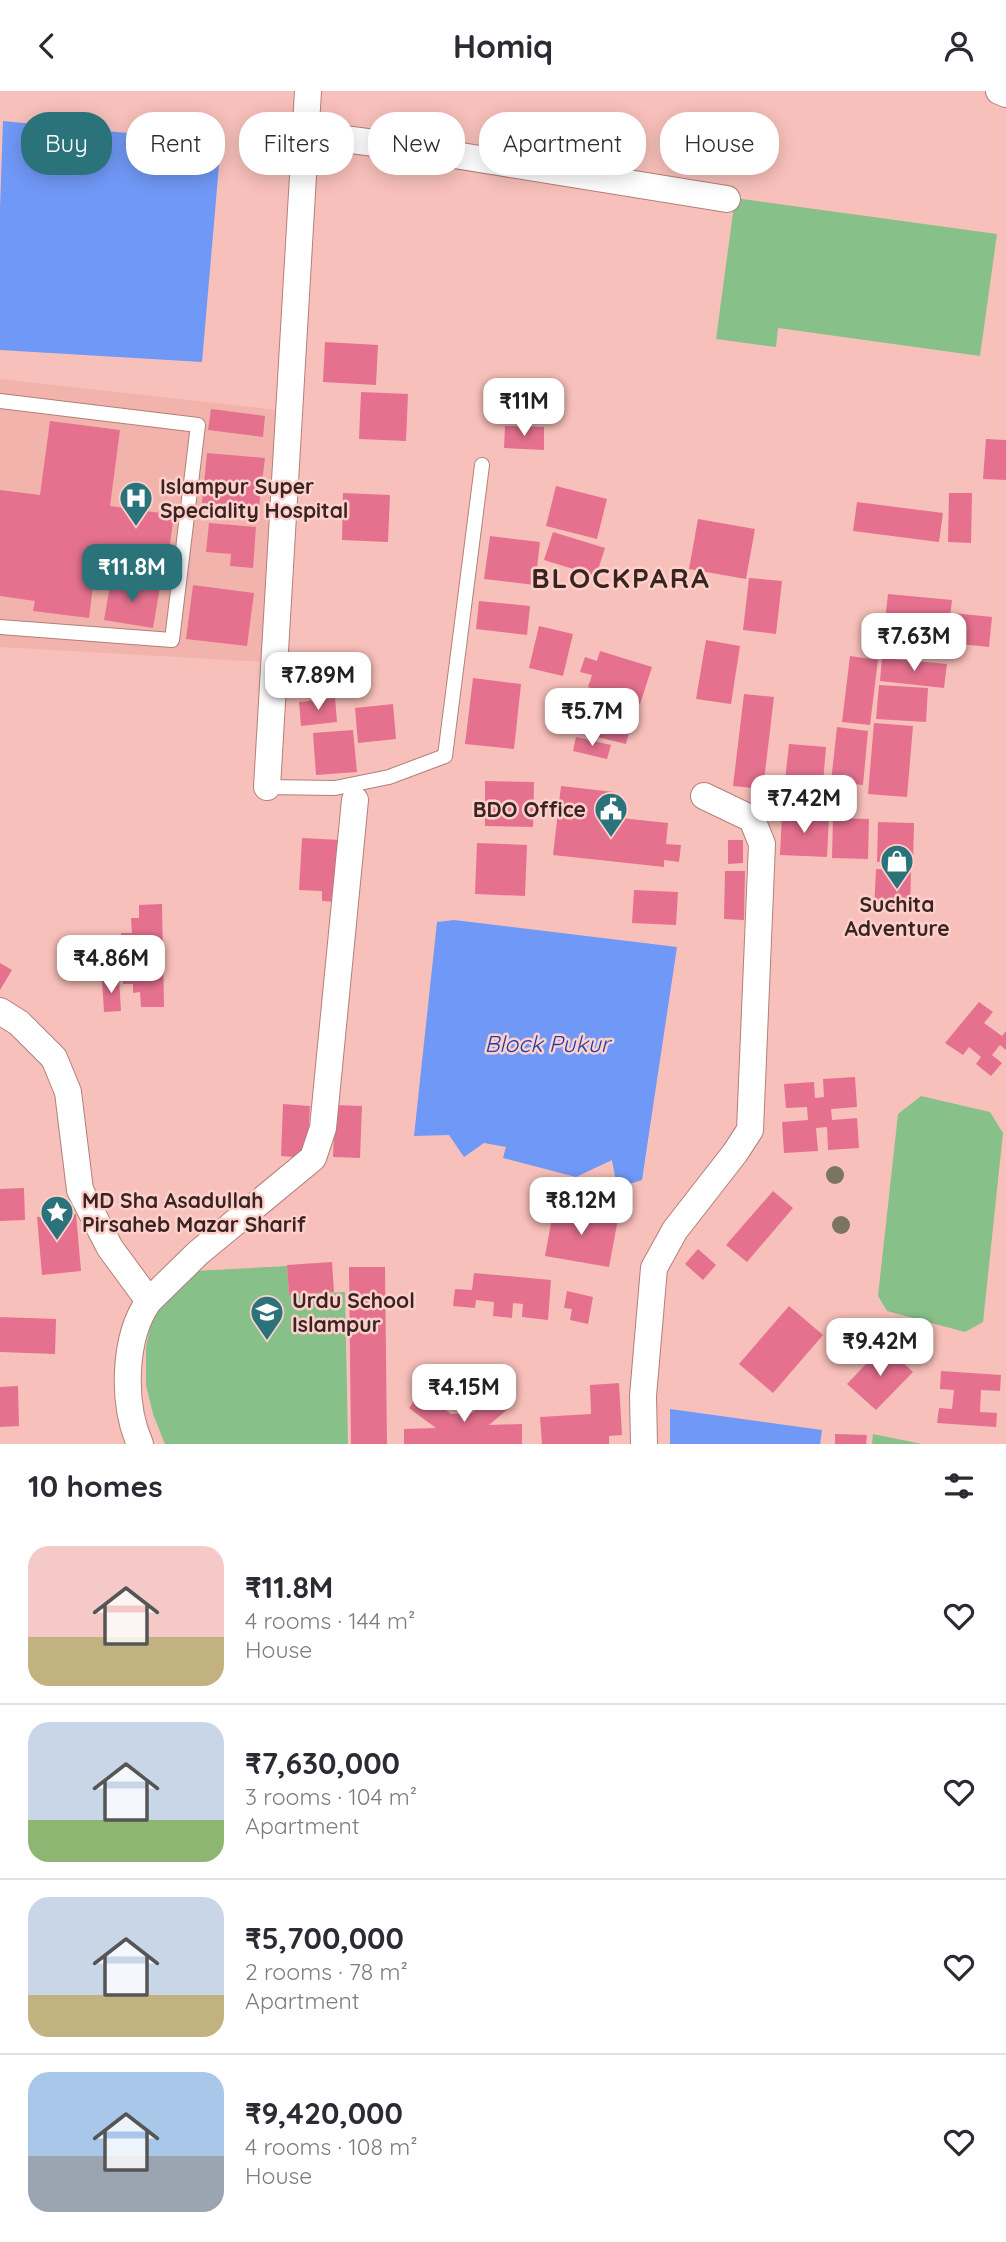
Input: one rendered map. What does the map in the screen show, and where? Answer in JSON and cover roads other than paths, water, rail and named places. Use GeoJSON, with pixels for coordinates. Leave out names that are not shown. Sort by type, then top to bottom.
{"type":"FeatureCollection","features":[{"type":"Feature","properties":{"kind":"street"},"geometry":{"type":"LineString","coordinates":[[307,112],[308,91]]}},
{"type":"Feature","properties":{"kind":"street"},"geometry":{"type":"LineString","coordinates":[[999,91],[1006,94]]}},
{"type":"Feature","properties":{"kind":"street"},"geometry":{"type":"LineString","coordinates":[[354,140],[727,199]]}},
{"type":"Feature","properties":{"kind":"street"},"geometry":{"type":"LineString","coordinates":[[267,787],[304,175]]}},
{"type":"Feature","properties":{"kind":"street"},"geometry":{"type":"LineString","coordinates":[[644,1444],[643,1396],[654,1268],[675,1230],[750,1130],[762,844],[752,819],[704,796]]}},
{"type":"Feature","properties":{"kind":"street"},"geometry":{"type":"LineString","coordinates":[[140,1444],[129,1408],[129,1348],[142,1311],[198,1253],[313,1158],[323,1128],[355,800]]}},
{"type":"Feature","properties":{"kind":"street"},"geometry":{"type":"LineString","coordinates":[[0,1011],[19,1023],[54,1058],[68,1092],[80,1190],[110,1248],[149,1301]]}},
{"type":"Feature","properties":{"kind":"lane"},"geometry":{"type":"LineString","coordinates":[[0,401],[198,425],[172,640],[0,627]]}},
{"type":"Feature","properties":{"kind":"lane"},"geometry":{"type":"LineString","coordinates":[[267,787],[335,788],[389,777],[445,756],[482,465]]}},
{"type":"Feature","properties":{"kind":"water"},"geometry":{"type":"Polygon","coordinates":[[[3,121],[21,123],[21,175],[112,175],[112,132],[126,133],[126,175],[218,175],[202,362],[0,350],[3,121]]]}},
{"type":"Feature","properties":{"kind":"water","name":"Block Pukur"},"geometry":{"type":"Polygon","coordinates":[[[454,920],[677,947],[642,1180],[617,1188],[612,1160],[576,1177],[503,1158],[506,1147],[484,1143],[464,1157],[449,1135],[414,1136],[437,922],[454,920]]]}},
{"type":"Feature","properties":{"kind":"water"},"geometry":{"type":"Polygon","coordinates":[[[670,1409],[822,1430],[820,1444],[670,1444],[670,1409]]]}},
{"type":"Feature","properties":{"kind":"place","name":"Islampur Super Speciality Hospital"},"geometry":{"type":"Point","coordinates":[136,528]}},
{"type":"Feature","properties":{"kind":"place","name":"BDO Office"},"geometry":{"type":"Point","coordinates":[611,839]}},
{"type":"Feature","properties":{"kind":"place","name":"Suchita Adventure"},"geometry":{"type":"Point","coordinates":[897,891]}},
{"type":"Feature","properties":{"kind":"place","name":"MD Sha Asadullah Pirsaheb Mazar Sharif"},"geometry":{"type":"Point","coordinates":[57,1242]}},
{"type":"Feature","properties":{"kind":"place","name":"Urdu School Islampur"},"geometry":{"type":"Point","coordinates":[267,1342]}},
{"type":"Feature","properties":{"kind":"district","name":"BLOCKPARA"},"geometry":{"type":"Point","coordinates":[621,577]}}]}
